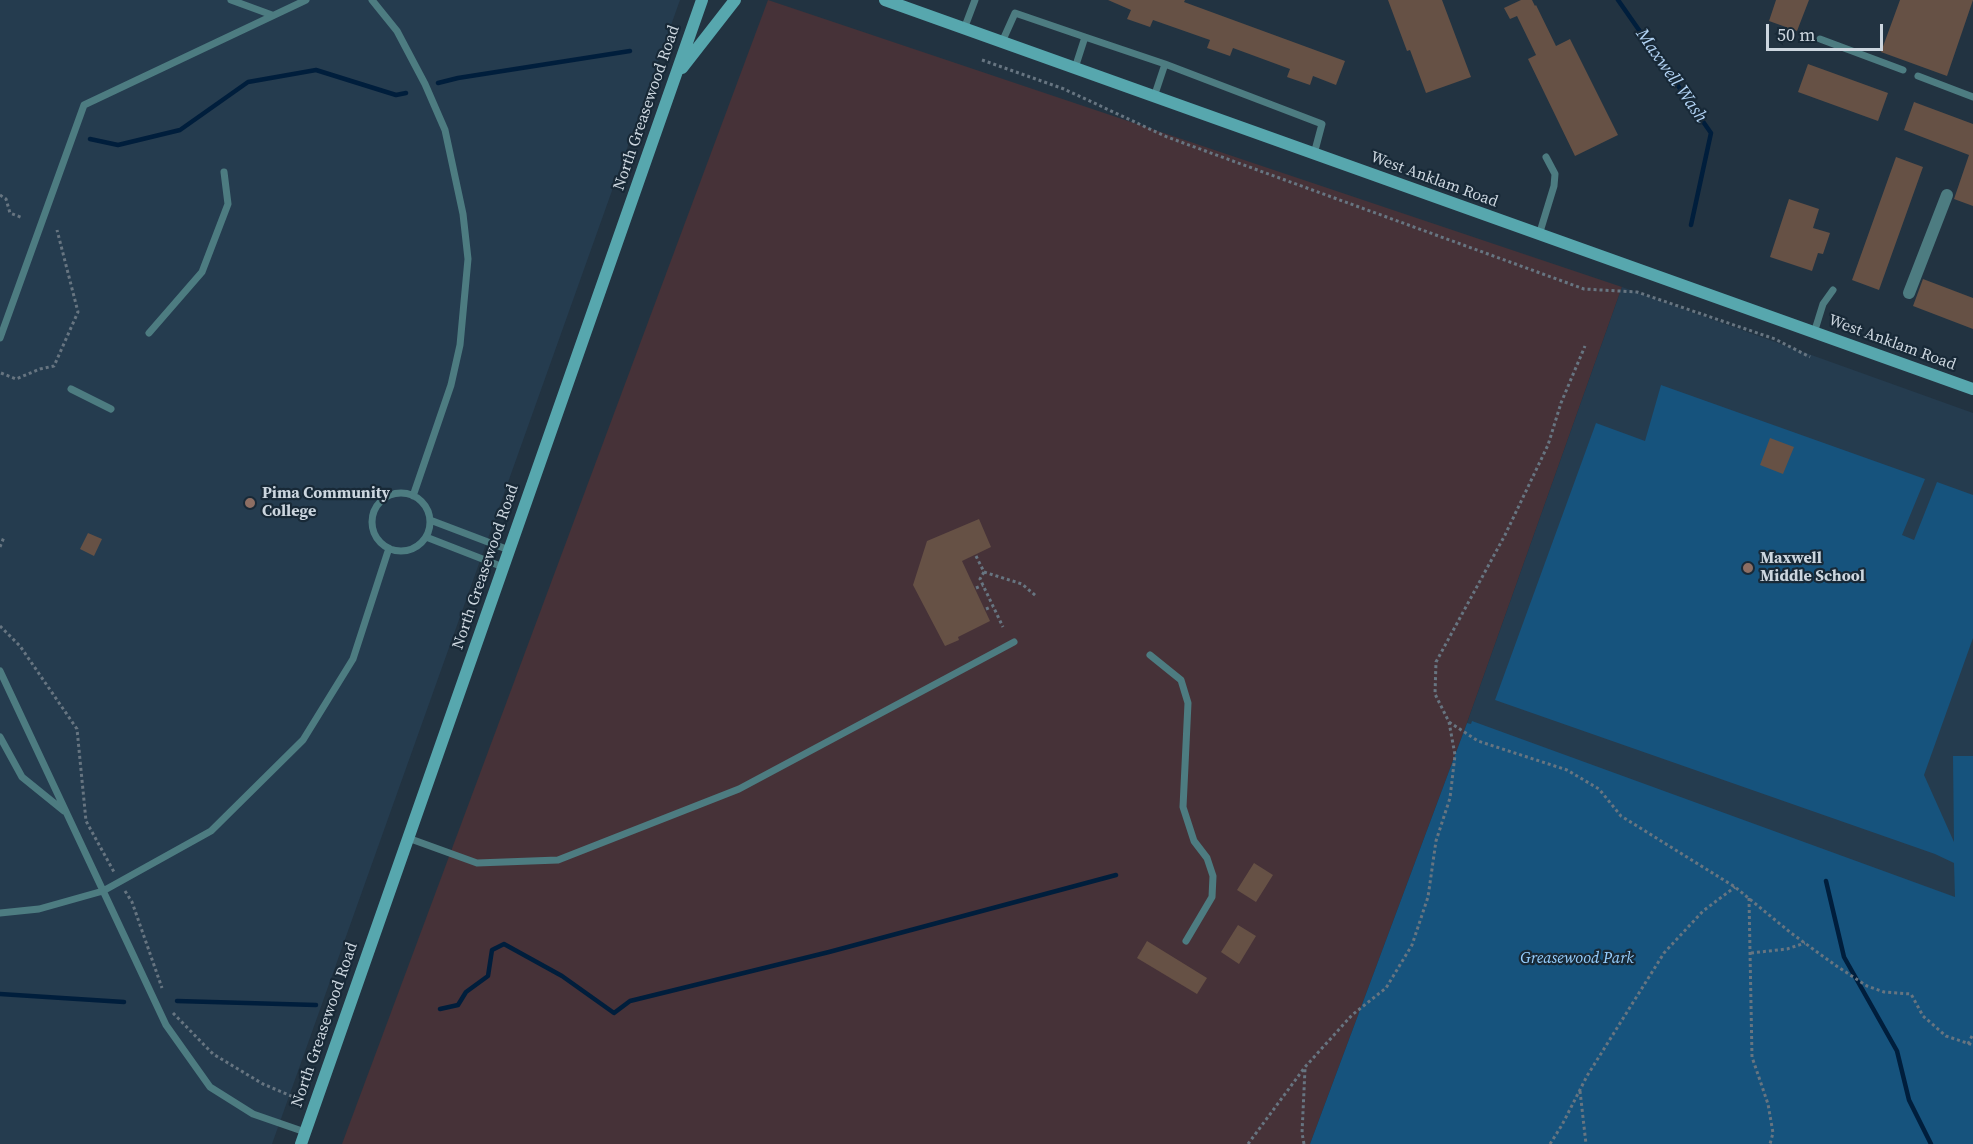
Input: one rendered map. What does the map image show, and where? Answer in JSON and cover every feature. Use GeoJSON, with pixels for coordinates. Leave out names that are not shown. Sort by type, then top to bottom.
{"type":"FeatureCollection","features":[{"type":"Feature","properties":{"kind":"main road"},"geometry":{"type":"LineString","coordinates":[[675,76],[735,0]]}},
{"type":"Feature","properties":{"kind":"main road","name":"West Anklam Road"},"geometry":{"type":"LineString","coordinates":[[885,0],[1973,389]]}},
{"type":"Feature","properties":{"kind":"main road","name":"North Greasewood Road"},"geometry":{"type":"LineString","coordinates":[[303,1138],[700,2]]}},
{"type":"Feature","properties":{"kind":"street"},"geometry":{"type":"LineString","coordinates":[[1909,293],[1947,195]]}},
{"type":"Feature","properties":{"kind":"lane"},"geometry":{"type":"LineString","coordinates":[[231,0],[272,15]]}},
{"type":"Feature","properties":{"kind":"lane"},"geometry":{"type":"LineString","coordinates":[[0,338],[84,105],[306,0]]}},
{"type":"Feature","properties":{"kind":"lane"},"geometry":{"type":"LineString","coordinates":[[372,0],[397,31],[425,84],[445,130],[463,214],[468,259],[460,345],[451,385],[413,496]]}},
{"type":"Feature","properties":{"kind":"lane"},"geometry":{"type":"LineString","coordinates":[[964,28],[975,0]]}},
{"type":"Feature","properties":{"kind":"lane"},"geometry":{"type":"LineString","coordinates":[[1002,42],[1015,13],[1164,64],[1322,124],[1314,154]]}},
{"type":"Feature","properties":{"kind":"lane"},"geometry":{"type":"LineString","coordinates":[[1075,68],[1085,37]]}},
{"type":"Feature","properties":{"kind":"lane"},"geometry":{"type":"LineString","coordinates":[[1820,39],[1903,70]]}},
{"type":"Feature","properties":{"kind":"lane"},"geometry":{"type":"LineString","coordinates":[[1154,97],[1164,64]]}},
{"type":"Feature","properties":{"kind":"lane"},"geometry":{"type":"LineString","coordinates":[[1918,76],[1973,97]]}},
{"type":"Feature","properties":{"kind":"lane"},"geometry":{"type":"LineString","coordinates":[[1539,235],[1554,186],[1555,174],[1546,157]]}},
{"type":"Feature","properties":{"kind":"lane"},"geometry":{"type":"LineString","coordinates":[[149,333],[202,272],[228,204],[224,172]]}},
{"type":"Feature","properties":{"kind":"lane"},"geometry":{"type":"LineString","coordinates":[[1814,333],[1823,304],[1833,290]]}},
{"type":"Feature","properties":{"kind":"lane"},"geometry":{"type":"LineString","coordinates":[[71,389],[111,409]]}},
{"type":"Feature","properties":{"kind":"lane"},"geometry":{"type":"LineString","coordinates":[[405,493],[413,496],[425,506],[430,520],[426,537],[420,544],[405,551],[389,548],[376,536],[372,519],[375,510],[387,497],[405,493]]}},
{"type":"Feature","properties":{"kind":"lane"},"geometry":{"type":"LineString","coordinates":[[430,520],[509,550]]}},
{"type":"Feature","properties":{"kind":"lane"},"geometry":{"type":"LineString","coordinates":[[426,537],[503,567]]}},
{"type":"Feature","properties":{"kind":"lane"},"geometry":{"type":"LineString","coordinates":[[0,913],[39,909],[103,891],[212,831],[303,740],[353,659],[389,548]]}},
{"type":"Feature","properties":{"kind":"lane"},"geometry":{"type":"LineString","coordinates":[[408,838],[477,863],[558,860],[739,789],[1014,642]]}},
{"type":"Feature","properties":{"kind":"lane"},"geometry":{"type":"LineString","coordinates":[[1150,655],[1181,680],[1188,703],[1183,807],[1194,841],[1207,858],[1213,876],[1212,897],[1186,941]]}},
{"type":"Feature","properties":{"kind":"lane"},"geometry":{"type":"LineString","coordinates":[[0,671],[166,1025],[210,1087],[253,1114],[303,1138]]}},
{"type":"Feature","properties":{"kind":"lane"},"geometry":{"type":"LineString","coordinates":[[0,737],[22,777],[66,812]]}},
{"type":"Feature","properties":{"kind":"path"},"geometry":{"type":"LineString","coordinates":[[982,60],[1064,89],[1167,137],[1584,289],[1637,292],[1775,339],[1810,357]]}},
{"type":"Feature","properties":{"kind":"path"},"geometry":{"type":"LineString","coordinates":[[0,195],[6,200],[10,213],[23,218]]}},
{"type":"Feature","properties":{"kind":"path"},"geometry":{"type":"LineString","coordinates":[[1,373],[16,380],[40,369],[54,366],[78,312],[57,230]]}},
{"type":"Feature","properties":{"kind":"path"},"geometry":{"type":"LineString","coordinates":[[1248,1144],[1305,1067],[1352,1015],[1386,988],[1412,945],[1428,897],[1436,841],[1450,798],[1455,755],[1449,722],[1435,693],[1436,662],[1505,535],[1548,445],[1561,403],[1586,346]]}},
{"type":"Feature","properties":{"kind":"path"},"geometry":{"type":"LineString","coordinates":[[0,547],[4,537]]}},
{"type":"Feature","properties":{"kind":"path"},"geometry":{"type":"LineString","coordinates":[[976,556],[984,572],[1022,584],[1036,596]]}},
{"type":"Feature","properties":{"kind":"path"},"geometry":{"type":"LineString","coordinates":[[984,572],[980,579],[1004,627]]}},
{"type":"Feature","properties":{"kind":"path"},"geometry":{"type":"LineString","coordinates":[[976,588],[983,585]]}},
{"type":"Feature","properties":{"kind":"path"},"geometry":{"type":"LineString","coordinates":[[986,609],[993,606]]}},
{"type":"Feature","properties":{"kind":"path"},"geometry":{"type":"LineString","coordinates":[[1449,722],[1478,741],[1567,770],[1599,789],[1621,816],[1735,887],[1805,943],[1867,986],[1884,992],[1911,994],[1923,1016],[1946,1036],[1973,1045]]}},
{"type":"Feature","properties":{"kind":"path"},"geometry":{"type":"LineString","coordinates":[[1550,1144],[1664,952],[1703,911],[1735,887]]}},
{"type":"Feature","properties":{"kind":"path"},"geometry":{"type":"LineString","coordinates":[[1749,898],[1752,1057],[1768,1104],[1773,1133],[1770,1144]]}},
{"type":"Feature","properties":{"kind":"path"},"geometry":{"type":"LineString","coordinates":[[1751,953],[1787,949],[1805,943]]}},
{"type":"Feature","properties":{"kind":"path"},"geometry":{"type":"LineString","coordinates":[[1968,1044],[1973,1034]]}},
{"type":"Feature","properties":{"kind":"path"},"geometry":{"type":"LineString","coordinates":[[1304,1144],[1302,1133],[1305,1067]]}},
{"type":"Feature","properties":{"kind":"path"},"geometry":{"type":"LineString","coordinates":[[1580,1090],[1586,1144]]}},
{"type":"Feature","properties":{"kind":"shaded area","name":"Pima Community College"},"geometry":{"type":"Polygon","coordinates":[[[0,0],[680,0],[272,1144],[0,1144],[0,0]]]}},
{"type":"Feature","properties":{"kind":"shaded area"},"geometry":{"type":"Polygon","coordinates":[[[768,0],[1622,287],[1467,723],[1310,1144],[342,1144],[768,0]]]}},
{"type":"Feature","properties":{"kind":"shaded area","name":"Maxwell Middle School"},"geometry":{"type":"Polygon","coordinates":[[[1622,287],[1973,413],[1973,904],[1467,723],[1622,287]]]}},
{"type":"Feature","properties":{"kind":"green space","name":"Greasewood Park"},"geometry":{"type":"Polygon","coordinates":[[[1661,385],[1925,479],[1902,535],[1914,540],[1937,482],[1973,495],[1973,638],[1924,775],[1954,842],[1953,756],[1973,756],[1973,1144],[1310,1144],[1467,723],[1471,724],[1472,721],[1955,897],[1954,863],[1935,854],[1495,700],[1596,423],[1645,441],[1661,385]]]}},
{"type":"Feature","properties":{"kind":"building"},"geometry":{"type":"Polygon","coordinates":[[[1108,0],[1185,0],[1184,2],[1345,61],[1336,85],[1313,76],[1310,85],[1287,77],[1290,69],[1233,48],[1230,56],[1207,48],[1210,40],[1153,20],[1150,27],[1127,19],[1131,10],[1108,0]]]}},
{"type":"Feature","properties":{"kind":"building"},"geometry":{"type":"Polygon","coordinates":[[[1388,0],[1442,0],[1471,77],[1426,93],[1388,0]]]}},
{"type":"Feature","properties":{"kind":"building"},"geometry":{"type":"Polygon","coordinates":[[[1521,0],[1532,0],[1536,5],[1556,46],[1570,39],[1618,135],[1575,156],[1528,59],[1536,55],[1517,16],[1510,19],[1504,8],[1521,0]]]}},
{"type":"Feature","properties":{"kind":"building"},"geometry":{"type":"Polygon","coordinates":[[[1776,0],[1809,0],[1797,31],[1769,21],[1776,0]]]}},
{"type":"Feature","properties":{"kind":"building"},"geometry":{"type":"Polygon","coordinates":[[[1900,0],[1973,0],[1947,76],[1881,52],[1900,0]]]}},
{"type":"Feature","properties":{"kind":"building"},"geometry":{"type":"Polygon","coordinates":[[[1808,64],[1888,93],[1878,121],[1798,92],[1808,64]]]}},
{"type":"Feature","properties":{"kind":"building"},"geometry":{"type":"Polygon","coordinates":[[[1914,102],[1973,124],[1973,206],[1954,199],[1969,155],[1904,130],[1914,102]]]}},
{"type":"Feature","properties":{"kind":"building"},"geometry":{"type":"Polygon","coordinates":[[[1896,157],[1923,167],[1879,290],[1852,280],[1896,157]]]}},
{"type":"Feature","properties":{"kind":"building"},"geometry":{"type":"Polygon","coordinates":[[[1789,199],[1819,209],[1813,228],[1830,233],[1823,254],[1818,253],[1812,271],[1770,257],[1789,199]]]}},
{"type":"Feature","properties":{"kind":"building"},"geometry":{"type":"Polygon","coordinates":[[[1923,279],[1973,298],[1973,329],[1913,306],[1923,279]]]}},
{"type":"Feature","properties":{"kind":"building"},"geometry":{"type":"Polygon","coordinates":[[[1770,438],[1794,447],[1783,474],[1760,465],[1770,438]]]}},
{"type":"Feature","properties":{"kind":"building"},"geometry":{"type":"Polygon","coordinates":[[[979,519],[991,547],[962,561],[990,621],[945,646],[913,585],[927,541],[979,519]]]}},
{"type":"Feature","properties":{"kind":"building"},"geometry":{"type":"Polygon","coordinates":[[[88,533],[102,539],[94,556],[80,549],[88,533]]]}},
{"type":"Feature","properties":{"kind":"building"},"geometry":{"type":"Polygon","coordinates":[[[1254,863],[1273,875],[1256,902],[1237,890],[1254,863]]]}},
{"type":"Feature","properties":{"kind":"building"},"geometry":{"type":"Polygon","coordinates":[[[1238,925],[1256,936],[1239,964],[1221,952],[1238,925]]]}},
{"type":"Feature","properties":{"kind":"building"},"geometry":{"type":"Polygon","coordinates":[[[1147,941],[1207,978],[1197,994],[1137,958],[1147,941]]]}},
{"type":"Feature","properties":{"kind":"waterway","name":"Maxwell Wash"},"geometry":{"type":"LineString","coordinates":[[1618,0],[1711,133],[1691,225]]}},
{"type":"Feature","properties":{"kind":"waterway"},"geometry":{"type":"LineString","coordinates":[[438,83],[630,51]]}},
{"type":"Feature","properties":{"kind":"waterway"},"geometry":{"type":"LineString","coordinates":[[90,139],[118,145],[180,130],[248,82],[316,70],[396,95],[406,93]]}},
{"type":"Feature","properties":{"kind":"waterway"},"geometry":{"type":"LineString","coordinates":[[440,1009],[458,1005],[466,992],[488,976],[492,950],[504,944],[562,976],[614,1013],[630,1001],[829,952],[1116,875]]}},
{"type":"Feature","properties":{"kind":"waterway"},"geometry":{"type":"LineString","coordinates":[[1826,881],[1844,957],[1897,1051],[1909,1100],[1931,1144]]}},
{"type":"Feature","properties":{"kind":"waterway"},"geometry":{"type":"LineString","coordinates":[[0,994],[124,1002]]}},
{"type":"Feature","properties":{"kind":"waterway"},"geometry":{"type":"LineString","coordinates":[[177,1001],[316,1005]]}},
{"type":"Feature","properties":{"kind":"place","name":"Pima Community College"},"geometry":{"type":"Point","coordinates":[250,503]}},
{"type":"Feature","properties":{"kind":"place","name":"Maxwell Middle School"},"geometry":{"type":"Point","coordinates":[1748,568]}}]}
